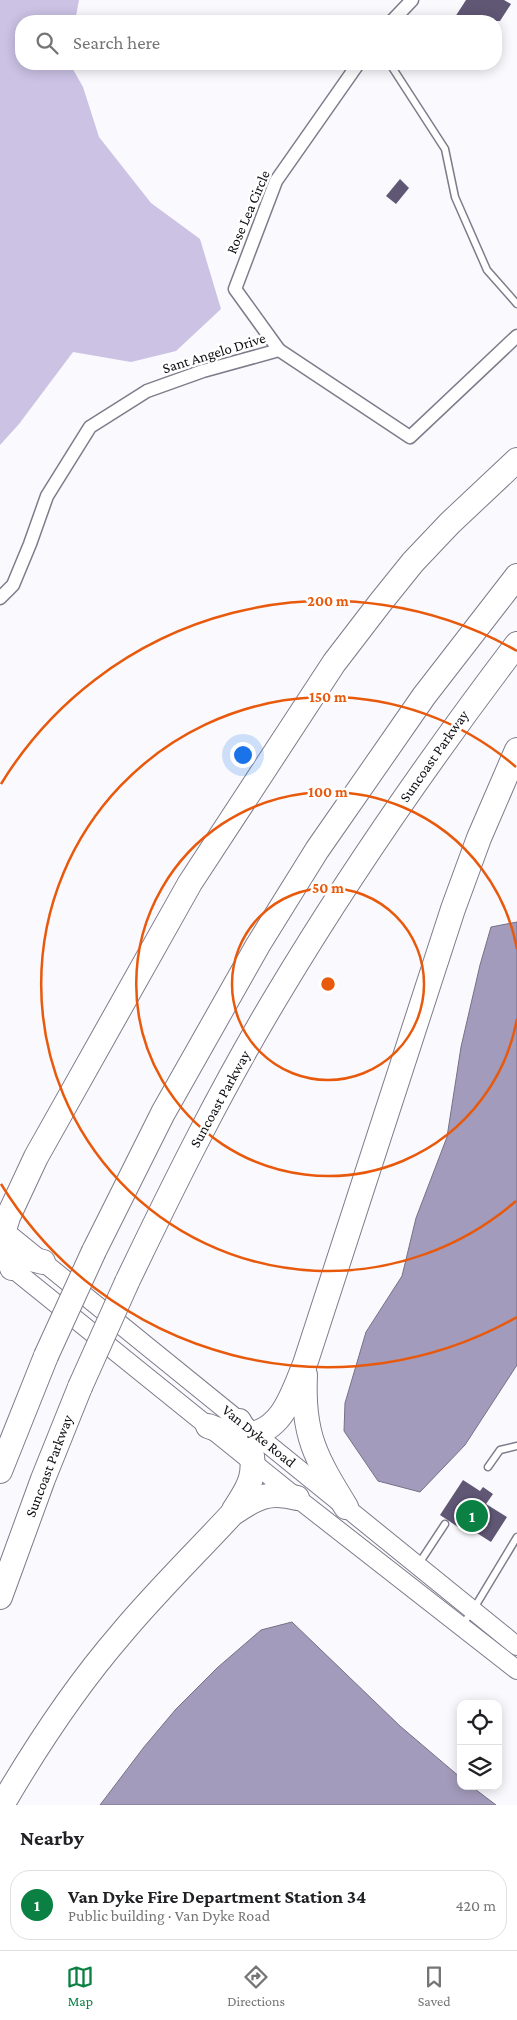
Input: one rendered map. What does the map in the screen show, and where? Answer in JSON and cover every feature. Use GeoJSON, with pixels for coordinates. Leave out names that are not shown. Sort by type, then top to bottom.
{"type":"FeatureCollection","features":[{"type":"Feature","properties":{"kind":"highway"},"geometry":{"type":"LineString","coordinates":[[43,1262],[30,1258],[5,1260],[2,1229],[36,1157],[190,883],[334,663],[413,562],[450,523],[517,460]]}},
{"type":"Feature","properties":{"kind":"highway"},"geometry":{"type":"LineString","coordinates":[[0,1471],[46,1356],[94,1252],[163,1113],[258,945],[364,779],[408,718],[517,576]]}},
{"type":"Feature","properties":{"kind":"highway","name":"Suncoast Parkway"},"geometry":{"type":"LineString","coordinates":[[0,1597],[43,1479],[80,1386],[170,1191],[219,1098],[282,987],[337,898],[403,800],[517,644]]}},
{"type":"Feature","properties":{"kind":"highway"},"geometry":{"type":"LineString","coordinates":[[208,1426],[230,1433],[274,1424],[287,1407],[305,1364],[453,909],[479,838],[517,750]]}},
{"type":"Feature","properties":{"kind":"highway"},"geometry":{"type":"LineString","coordinates":[[0,1194],[14,1183],[36,1157]]}},
{"type":"Feature","properties":{"kind":"highway"},"geometry":{"type":"LineString","coordinates":[[305,1364],[304,1401],[307,1425],[319,1461],[346,1507]]}},
{"type":"Feature","properties":{"kind":"highway"},"geometry":{"type":"LineString","coordinates":[[232,1514],[249,1484],[252,1462],[247,1430]]}},
{"type":"Feature","properties":{"kind":"highway"},"geometry":{"type":"LineString","coordinates":[[2,1805],[50,1728],[121,1633],[232,1514],[250,1501],[266,1495],[279,1494],[297,1498]]}},
{"type":"Feature","properties":{"kind":"main road","name":"Van Dyke Road"},"geometry":{"type":"LineString","coordinates":[[2,1229],[247,1430],[346,1507],[517,1646]]}},
{"type":"Feature","properties":{"kind":"main road","name":"Van Dyke Road"},"geometry":{"type":"LineString","coordinates":[[5,1260],[252,1462],[517,1670]]}},
{"type":"Feature","properties":{"kind":"street"},"geometry":{"type":"LineString","coordinates":[[398,15],[412,0]]}},
{"type":"Feature","properties":{"kind":"street","name":"Rose Lea Circle"},"geometry":{"type":"LineString","coordinates":[[279,350],[235,289],[276,181],[354,70]]}},
{"type":"Feature","properties":{"kind":"street","name":"Sant Angelo Drive"},"geometry":{"type":"LineString","coordinates":[[0,598],[13,585],[47,496],[90,428],[147,391],[203,371],[279,350],[410,436],[517,336]]}},
{"type":"Feature","properties":{"kind":"lane"},"geometry":{"type":"LineString","coordinates":[[394,70],[445,149],[455,198],[486,270],[517,304]]}},
{"type":"Feature","properties":{"kind":"lane"},"geometry":{"type":"LineString","coordinates":[[488,1467],[500,1450],[517,1446]]}},
{"type":"Feature","properties":{"kind":"lane"},"geometry":{"type":"LineString","coordinates":[[418,1565],[445,1524]]}},
{"type":"Feature","properties":{"kind":"lane"},"geometry":{"type":"LineString","coordinates":[[461,1626],[473,1610],[517,1537]]}},
{"type":"Feature","properties":{"kind":"shaded area"},"geometry":{"type":"Polygon","coordinates":[[[0,0],[79,0],[76,15],[15,15],[15,70],[73,70],[83,87],[99,137],[151,203],[200,239],[221,309],[176,351],[131,362],[73,352],[19,424],[0,445],[0,0]]]}},
{"type":"Feature","properties":{"kind":"shaded area"},"geometry":{"type":"Polygon","coordinates":[[[517,922],[517,1365],[465,1445],[420,1492],[378,1481],[344,1431],[345,1403],[366,1332],[402,1276],[416,1218],[447,1137],[461,1047],[491,927],[517,922]]]}},
{"type":"Feature","properties":{"kind":"shaded area"},"geometry":{"type":"Polygon","coordinates":[[[292,1622],[400,1726],[457,1775],[457,1790],[476,1790],[496,1805],[100,1805],[144,1747],[176,1709],[217,1668],[261,1630],[292,1622]]]}},
{"type":"Feature","properties":{"kind":"building"},"geometry":{"type":"Polygon","coordinates":[[[466,0],[504,0],[511,4],[502,18],[502,15],[456,15],[466,0]]]}},
{"type":"Feature","properties":{"kind":"building"},"geometry":{"type":"Polygon","coordinates":[[[400,179],[409,188],[396,204],[386,196],[400,179]]]}},
{"type":"Feature","properties":{"kind":"building"},"geometry":{"type":"Polygon","coordinates":[[[463,1480],[480,1491],[483,1487],[493,1494],[486,1504],[507,1517],[491,1542],[461,1523],[458,1527],[440,1515],[463,1480]]]}},
{"type":"Feature","properties":{"kind":"place","name":"Van Dyke Fire Department Station 34"},"geometry":{"type":"Point","coordinates":[472,1516]}}]}
